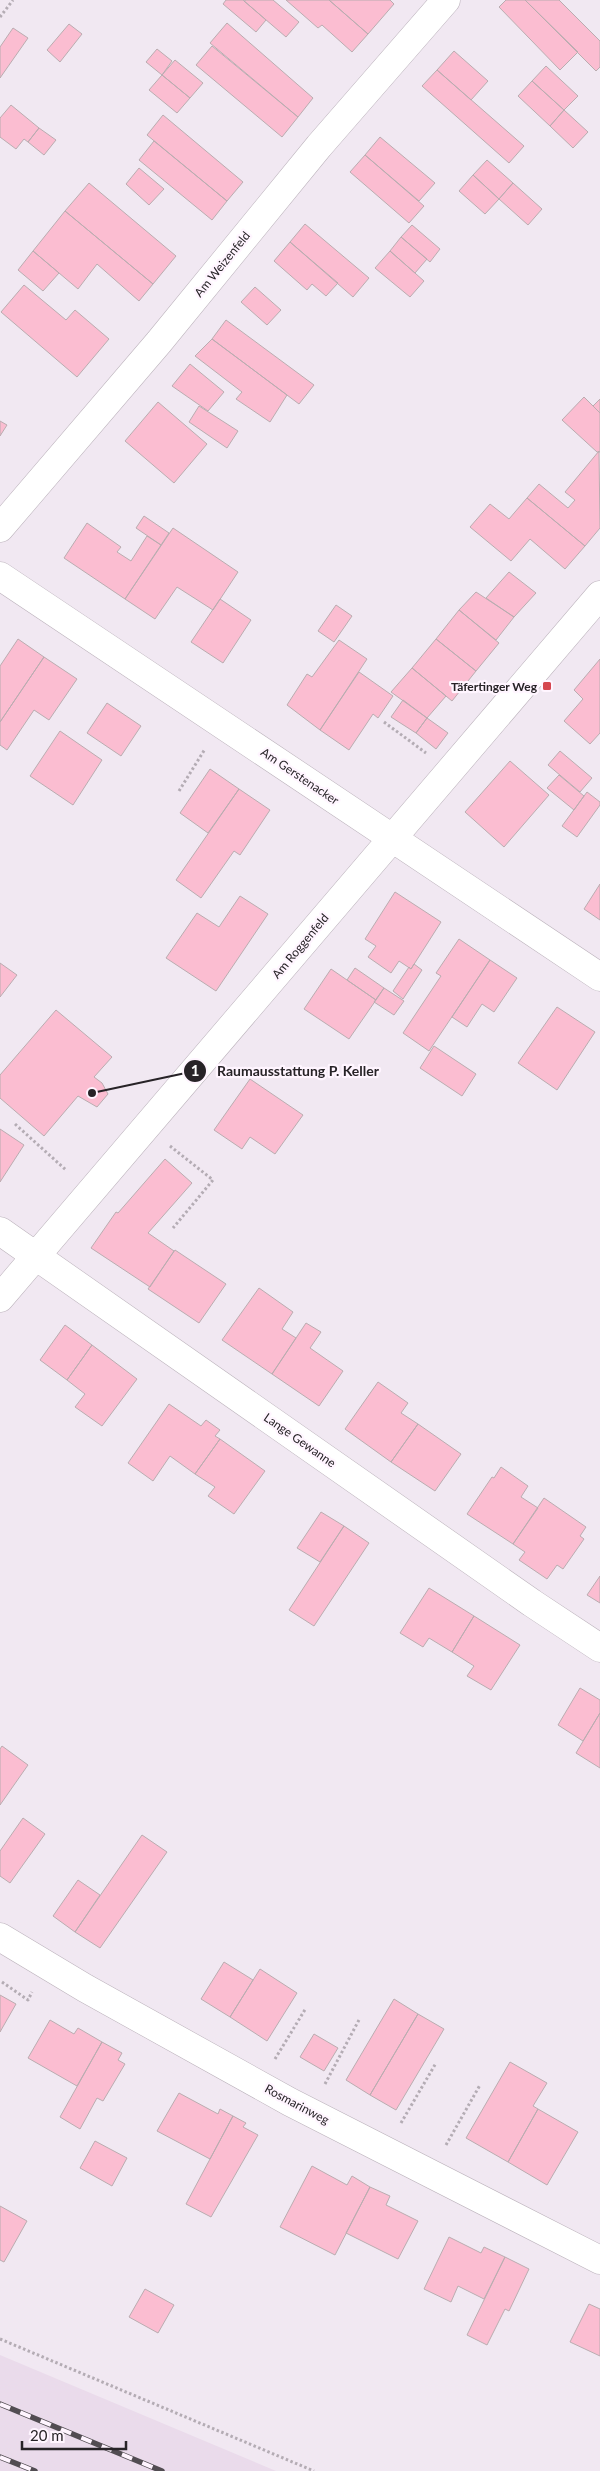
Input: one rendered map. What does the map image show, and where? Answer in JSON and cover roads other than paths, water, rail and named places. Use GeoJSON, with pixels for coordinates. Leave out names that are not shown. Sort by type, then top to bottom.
{"type":"FeatureCollection","features":[{"type":"Feature","properties":{"kind":"street","name":"Am Weizenfeld"},"geometry":{"type":"LineString","coordinates":[[0,528],[159,342],[337,124],[446,0]]}},
{"type":"Feature","properties":{"kind":"street","name":"Am Gerstenacker"},"geometry":{"type":"LineString","coordinates":[[0,576],[600,978]]}},
{"type":"Feature","properties":{"kind":"street","name":"Am Roggenfeld"},"geometry":{"type":"LineString","coordinates":[[0,1298],[600,594]]}},
{"type":"Feature","properties":{"kind":"street","name":"Lange Gewanne"},"geometry":{"type":"LineString","coordinates":[[0,1231],[516,1592],[600,1648]]}},
{"type":"Feature","properties":{"kind":"street","name":"Rosmarinweg"},"geometry":{"type":"LineString","coordinates":[[0,1937],[85,1988],[310,2112],[600,2260]]}},
{"type":"Feature","properties":{"kind":"railway"},"geometry":{"type":"LineString","coordinates":[[0,2404],[162,2471]]}},
{"type":"Feature","properties":{"kind":"railway"},"geometry":{"type":"LineString","coordinates":[[0,2457],[35,2471]]}},
{"type":"Feature","properties":{"kind":"place","name":"Täfertinger Weg"},"geometry":{"type":"Point","coordinates":[547,686]}},
{"type":"Feature","properties":{"kind":"place","name":"Raumausstattung P. Keller"},"geometry":{"type":"Point","coordinates":[92,1093]}}]}
